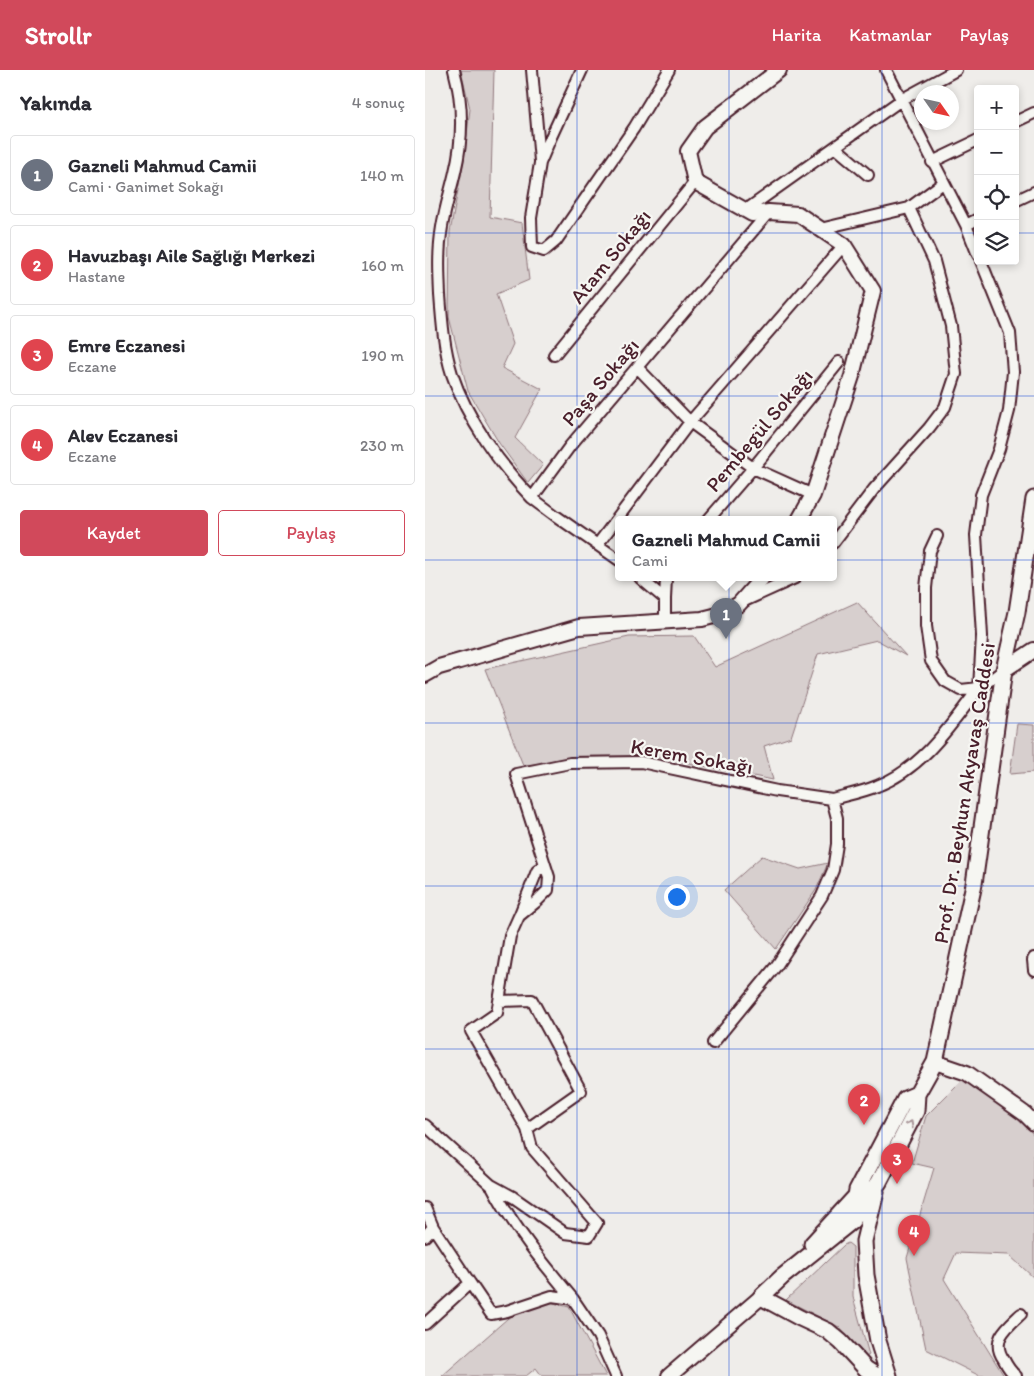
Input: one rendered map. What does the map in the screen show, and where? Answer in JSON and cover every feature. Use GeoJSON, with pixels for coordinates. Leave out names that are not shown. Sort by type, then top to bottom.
{"type":"FeatureCollection","features":[{"type":"Feature","properties":{"kind":"main road","name":"Prof. Dr. Beyhun Akyavaş Caddesi"},"geometry":{"type":"LineString","coordinates":[[872,1179],[905,1099],[917,1094],[935,1062],[974,884],[1004,670],[1017,612],[1034,499]]}},
{"type":"Feature","properties":{"kind":"main road"},"geometry":{"type":"LineString","coordinates":[[864,1241],[852,1221],[857,1190],[872,1179]]}},
{"type":"Feature","properties":{"kind":"main road"},"geometry":{"type":"LineString","coordinates":[[782,1277],[852,1221],[872,1179]]}},
{"type":"Feature","properties":{"kind":"main road"},"geometry":{"type":"LineString","coordinates":[[872,1179],[864,1241],[867,1275],[878,1341],[889,1376]]}},
{"type":"Feature","properties":{"kind":"main road"},"geometry":{"type":"LineString","coordinates":[[856,1196],[782,1277],[761,1297],[799,1318],[828,1331],[866,1369],[877,1376]]}},
{"type":"Feature","properties":{"kind":"street"},"geometry":{"type":"LineString","coordinates":[[454,70],[460,97],[460,147],[441,228],[439,250],[441,316],[452,374],[463,401],[475,422],[496,456],[517,483],[532,498],[615,557]]}},
{"type":"Feature","properties":{"kind":"street"},"geometry":{"type":"LineString","coordinates":[[532,70],[540,163]]}},
{"type":"Feature","properties":{"kind":"street"},"geometry":{"type":"LineString","coordinates":[[582,70],[540,163],[531,218],[532,247],[544,251],[556,241],[634,128],[669,70]]}},
{"type":"Feature","properties":{"kind":"street"},"geometry":{"type":"LineString","coordinates":[[779,70],[705,127],[688,151],[695,182],[752,214],[769,212],[798,214],[844,245],[873,291],[852,376],[813,495],[801,516]]}},
{"type":"Feature","properties":{"kind":"street"},"geometry":{"type":"LineString","coordinates":[[886,70],[966,226],[974,245]]}},
{"type":"Feature","properties":{"kind":"street"},"geometry":{"type":"LineString","coordinates":[[746,210],[901,100],[956,70]]}},
{"type":"Feature","properties":{"kind":"street"},"geometry":{"type":"LineString","coordinates":[[1019,120],[1034,113]]}},
{"type":"Feature","properties":{"kind":"street"},"geometry":{"type":"LineString","coordinates":[[932,162],[974,142]]}},
{"type":"Feature","properties":{"kind":"street"},"geometry":{"type":"LineString","coordinates":[[835,147],[868,176]]}},
{"type":"Feature","properties":{"kind":"street","name":"Atam Sokağı"},"geometry":{"type":"LineString","coordinates":[[554,355],[695,182]]}},
{"type":"Feature","properties":{"kind":"street"},"geometry":{"type":"LineString","coordinates":[[820,229],[909,208],[943,184]]}},
{"type":"Feature","properties":{"kind":"street"},"geometry":{"type":"LineString","coordinates":[[1019,199],[1034,192]]}},
{"type":"Feature","properties":{"kind":"street"},"geometry":{"type":"LineString","coordinates":[[837,538],[874,489],[929,428],[945,407],[956,374],[951,326],[934,261],[909,208]]}},
{"type":"Feature","properties":{"kind":"street","name":"Paşa Sokağı"},"geometry":{"type":"LineString","coordinates":[[532,498],[570,446],[769,212]]}},
{"type":"Feature","properties":{"kind":"street"},"geometry":{"type":"LineString","coordinates":[[966,226],[974,222]]}},
{"type":"Feature","properties":{"kind":"street"},"geometry":{"type":"LineString","coordinates":[[619,516],[690,422],[844,245]]}},
{"type":"Feature","properties":{"kind":"street"},"geometry":{"type":"LineString","coordinates":[[937,536],[930,551],[926,588],[926,626],[931,661],[945,681],[961,690],[979,688],[982,636],[976,534],[981,495],[999,449],[1009,411],[1013,372],[1010,333],[983,265]]}},
{"type":"Feature","properties":{"kind":"street","name":"Pembegül Sokağı"},"geometry":{"type":"LineString","coordinates":[[711,516],[839,362]]}},
{"type":"Feature","properties":{"kind":"street"},"geometry":{"type":"LineString","coordinates":[[637,367],[690,422],[753,468],[813,495]]}},
{"type":"Feature","properties":{"kind":"street"},"geometry":{"type":"LineString","coordinates":[[598,544],[615,521]]}},
{"type":"Feature","properties":{"kind":"street"},"geometry":{"type":"LineString","coordinates":[[644,581],[665,599]]}},
{"type":"Feature","properties":{"kind":"street"},"geometry":{"type":"LineString","coordinates":[[665,622],[666,581]]}},
{"type":"Feature","properties":{"kind":"street"},"geometry":{"type":"LineString","coordinates":[[739,604],[760,581]]}},
{"type":"Feature","properties":{"kind":"street"},"geometry":{"type":"LineString","coordinates":[[425,675],[439,667],[579,627],[702,619],[722,614],[789,581]]}},
{"type":"Feature","properties":{"kind":"street"},"geometry":{"type":"LineString","coordinates":[[1004,670],[1034,650]]}},
{"type":"Feature","properties":{"kind":"street","name":"Kerem Sokağı"},"geometry":{"type":"LineString","coordinates":[[545,865],[515,774],[570,764],[641,762],[777,791],[832,799],[877,786],[899,775],[925,755],[979,688],[1004,670]]}},
{"type":"Feature","properties":{"kind":"street"},"geometry":{"type":"LineString","coordinates":[[713,1043],[777,965],[822,896],[833,870],[837,844],[837,818],[832,799]]}},
{"type":"Feature","properties":{"kind":"street"},"geometry":{"type":"LineString","coordinates":[[425,1125],[491,1185],[513,1197],[565,1233],[589,1236],[597,1223],[532,1148],[527,1129],[471,1031],[497,1013],[510,936],[537,871],[545,865],[549,877],[547,890],[537,902],[519,916]]}},
{"type":"Feature","properties":{"kind":"street"},"geometry":{"type":"LineString","coordinates":[[1034,958],[1034,970]]}},
{"type":"Feature","properties":{"kind":"street"},"geometry":{"type":"LineString","coordinates":[[499,1001],[532,1000],[581,1091],[527,1129]]}},
{"type":"Feature","properties":{"kind":"street"},"geometry":{"type":"LineString","coordinates":[[935,1062],[967,1073],[1025,1114],[1034,1123]]}},
{"type":"Feature","properties":{"kind":"street"},"geometry":{"type":"LineString","coordinates":[[491,1185],[505,1210],[538,1256],[573,1299],[598,1336],[616,1376]]}},
{"type":"Feature","properties":{"kind":"street"},"geometry":{"type":"LineString","coordinates":[[425,1208],[433,1228],[491,1314],[507,1311],[552,1296],[573,1299]]}},
{"type":"Feature","properties":{"kind":"street"},"geometry":{"type":"LineString","coordinates":[[425,1236],[433,1228]]}},
{"type":"Feature","properties":{"kind":"street"},"geometry":{"type":"LineString","coordinates":[[425,1324],[470,1283]]}},
{"type":"Feature","properties":{"kind":"street"},"geometry":{"type":"LineString","coordinates":[[669,1376],[761,1297]]}},
{"type":"Feature","properties":{"kind":"street"},"geometry":{"type":"LineString","coordinates":[[1016,1376],[998,1352],[998,1345],[1004,1329],[1021,1314]]}},
{"type":"Feature","properties":{"kind":"shaded area"},"geometry":{"type":"Polygon","coordinates":[[[461,70],[494,70],[490,217],[522,223],[529,280],[496,294],[513,344],[502,368],[542,389],[515,438],[543,465],[528,483],[499,443],[468,391],[449,317],[450,232],[464,159],[470,109],[461,70]]]}},
{"type":"Feature","properties":{"kind":"shaded area"},"geometry":{"type":"Polygon","coordinates":[[[857,602],[906,656],[877,640],[818,654],[791,737],[764,746],[773,780],[649,755],[523,765],[485,669],[629,637],[694,636],[715,667],[857,602]]]}},
{"type":"Feature","properties":{"kind":"shaded area"},"geometry":{"type":"Polygon","coordinates":[[[1017,724],[1034,725],[1034,772],[1010,774],[1017,724]]]}},
{"type":"Feature","properties":{"kind":"shaded area"},"geometry":{"type":"Polygon","coordinates":[[[762,856],[800,869],[828,863],[816,890],[776,949],[724,890],[762,856]]]}},
{"type":"Feature","properties":{"kind":"shaded area"},"geometry":{"type":"Polygon","coordinates":[[[963,1079],[1000,1102],[1034,1135],[1034,1278],[1009,1255],[956,1253],[944,1279],[1004,1376],[980,1376],[926,1349],[907,1258],[934,1168],[912,1163],[926,1116],[963,1079]]]}},
{"type":"Feature","properties":{"kind":"shaded area"},"geometry":{"type":"Polygon","coordinates":[[[848,1243],[853,1247],[853,1297],[869,1355],[866,1357],[839,1327],[786,1300],[848,1243]]]}},
{"type":"Feature","properties":{"kind":"shaded area"},"geometry":{"type":"Polygon","coordinates":[[[549,1302],[569,1307],[606,1376],[542,1376],[536,1368],[526,1376],[442,1376],[508,1318],[549,1302]]]}},
{"type":"Feature","properties":{"kind":"place","name":"Gazneli Mahmud Camii"},"geometry":{"type":"Point","coordinates":[726,639]}},
{"type":"Feature","properties":{"kind":"place","name":"Havuzbaşı Aile Sağlığı Merkezi"},"geometry":{"type":"Point","coordinates":[864,1125]}},
{"type":"Feature","properties":{"kind":"place","name":"Emre Eczanesi"},"geometry":{"type":"Point","coordinates":[897,1184]}},
{"type":"Feature","properties":{"kind":"place","name":"Alev Eczanesi"},"geometry":{"type":"Point","coordinates":[914,1256]}}]}
